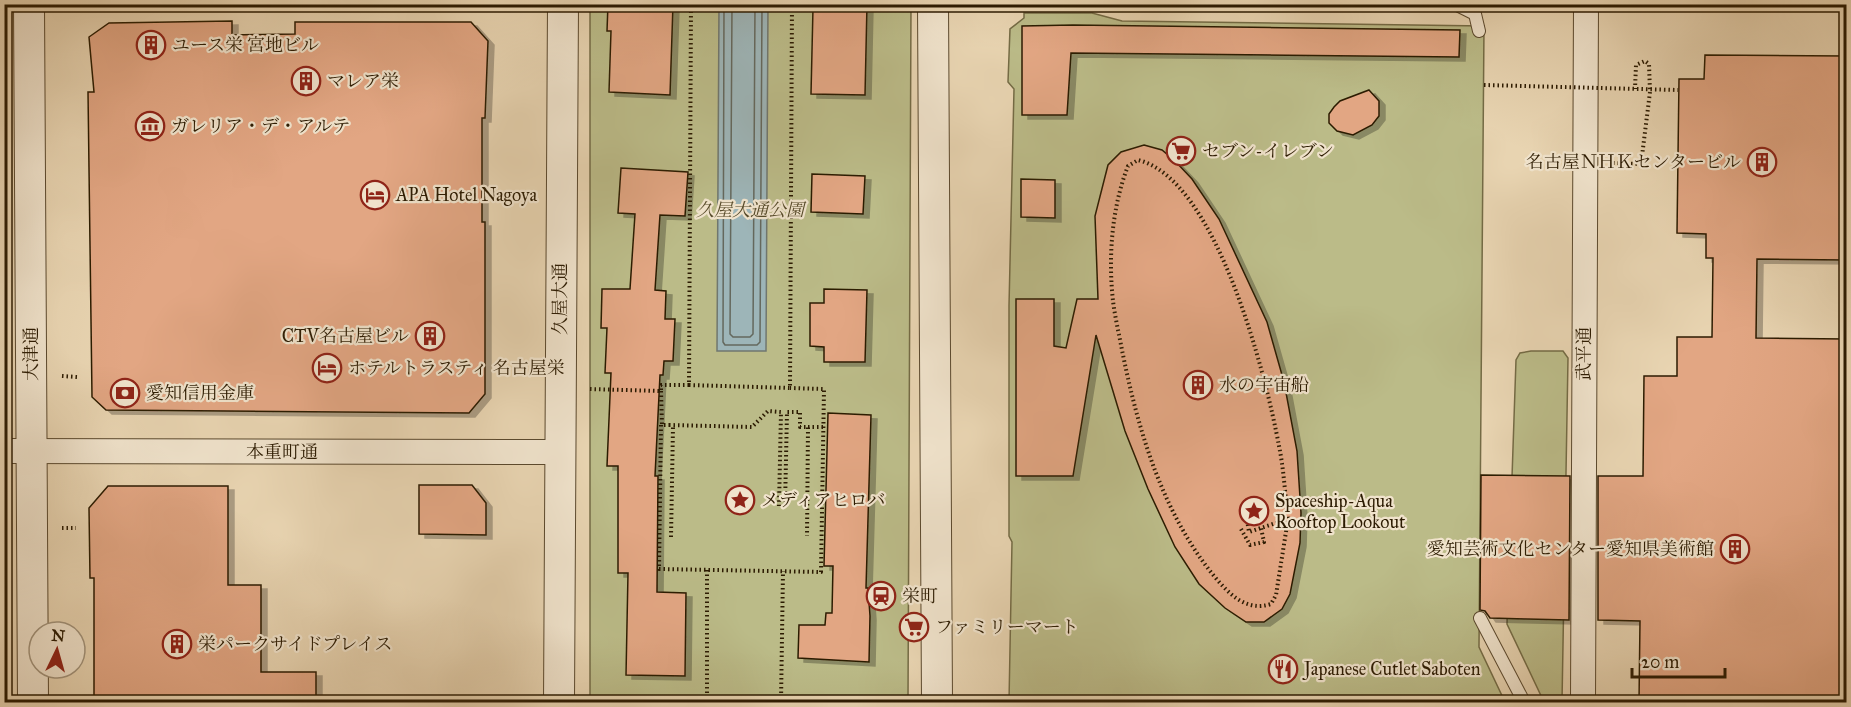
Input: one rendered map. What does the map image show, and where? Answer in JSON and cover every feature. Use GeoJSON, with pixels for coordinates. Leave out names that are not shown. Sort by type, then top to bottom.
{"type":"FeatureCollection","features":[{"type":"Feature","properties":{"kind":"street","name":"大津通"},"geometry":{"type":"LineString","coordinates":[[28,4],[18,451],[33,702]]}},
{"type":"Feature","properties":{"kind":"street","name":"久屋大通"},"geometry":{"type":"LineString","coordinates":[[559,702],[562,4]]}},
{"type":"Feature","properties":{"kind":"street"},"geometry":{"type":"LineString","coordinates":[[933,4],[937,702]]}},
{"type":"Feature","properties":{"kind":"street","name":"武平通"},"geometry":{"type":"LineString","coordinates":[[1583,702],[1586,4]]}},
{"type":"Feature","properties":{"kind":"street","name":"本重町通"},"geometry":{"type":"LineString","coordinates":[[18,451],[559,452]]}},
{"type":"Feature","properties":{"kind":"lane"},"geometry":{"type":"LineString","coordinates":[[1387,4],[1457,5],[1475,14],[1479,32]]}},
{"type":"Feature","properties":{"kind":"lane"},"geometry":{"type":"LineString","coordinates":[[1480,618],[1524,702]]}},
{"type":"Feature","properties":{"kind":"path"},"geometry":{"type":"LineString","coordinates":[[689,385],[691,4]]}},
{"type":"Feature","properties":{"kind":"path"},"geometry":{"type":"LineString","coordinates":[[790,388],[792,4]]}},
{"type":"Feature","properties":{"kind":"path"},"geometry":{"type":"LineString","coordinates":[[1606,163],[1641,164],[1650,92],[1650,68],[1645,61],[1636,65],[1635,89]]}},
{"type":"Feature","properties":{"kind":"path"},"geometry":{"type":"LineString","coordinates":[[1484,86],[1678,90]]}},
{"type":"Feature","properties":{"kind":"path"},"geometry":{"type":"LineString","coordinates":[[1138,160],[1148,163],[1170,180],[1188,199],[1209,229],[1230,274],[1269,397],[1280,448],[1288,519],[1276,595],[1270,604],[1260,607],[1246,604],[1227,591],[1200,559],[1178,525],[1151,458],[1132,400],[1113,300],[1112,229],[1128,166],[1138,160]]}},
{"type":"Feature","properties":{"kind":"path"},"geometry":{"type":"LineString","coordinates":[[661,385],[689,385],[824,389],[821,572],[659,569],[661,385]]}},
{"type":"Feature","properties":{"kind":"path"},"geometry":{"type":"LineString","coordinates":[[590,389],[661,391]]}},
{"type":"Feature","properties":{"kind":"path"},"geometry":{"type":"LineString","coordinates":[[661,425],[752,427],[768,411],[800,412],[800,427],[824,428]]}},
{"type":"Feature","properties":{"kind":"path"},"geometry":{"type":"LineString","coordinates":[[779,506],[782,412]]}},
{"type":"Feature","properties":{"kind":"path"},"geometry":{"type":"LineString","coordinates":[[785,507],[787,412]]}},
{"type":"Feature","properties":{"kind":"path"},"geometry":{"type":"LineString","coordinates":[[671,425],[671,537]]}},
{"type":"Feature","properties":{"kind":"path"},"geometry":{"type":"LineString","coordinates":[[807,536],[808,427]]}},
{"type":"Feature","properties":{"kind":"path"},"geometry":{"type":"LineString","coordinates":[[1247,520],[1249,532],[1288,519]]}},
{"type":"Feature","properties":{"kind":"path"},"geometry":{"type":"LineString","coordinates":[[1241,529],[1250,545],[1264,542],[1261,528]]}},
{"type":"Feature","properties":{"kind":"path"},"geometry":{"type":"LineString","coordinates":[[706,702],[707,570]]}},
{"type":"Feature","properties":{"kind":"path"},"geometry":{"type":"LineString","coordinates":[[781,702],[783,571]]}},
{"type":"Feature","properties":{"kind":"green space","name":"久屋大通公園"},"geometry":{"type":"Polygon","coordinates":[[[590,5],[911,5],[908,702],[590,702],[590,5]]]}},
{"type":"Feature","properties":{"kind":"green space"},"geometry":{"type":"Polygon","coordinates":[[[1024,13],[1092,13],[1122,21],[1484,26],[1479,647],[1505,702],[1009,702],[1012,542],[1009,536],[1009,306],[1014,89],[1008,82],[1010,29],[1024,18],[1024,13]]]}},
{"type":"Feature","properties":{"kind":"green space"},"geometry":{"type":"Polygon","coordinates":[[[1563,351],[1568,358],[1562,702],[1544,702],[1507,624],[1516,360],[1520,353],[1563,351]]]}},
{"type":"Feature","properties":{"kind":"water"},"geometry":{"type":"Polygon","coordinates":[[[719,5],[768,5],[766,351],[717,351],[719,5]]]}},
{"type":"Feature","properties":{"kind":"building"},"geometry":{"type":"Polygon","coordinates":[[[608,4],[673,4],[670,95],[609,92],[611,31],[607,31],[608,4]]]}},
{"type":"Feature","properties":{"kind":"building"},"geometry":{"type":"Polygon","coordinates":[[[867,4],[865,95],[811,94],[813,8],[822,8],[822,5],[867,4]]]}},
{"type":"Feature","properties":{"kind":"building"},"geometry":{"type":"Polygon","coordinates":[[[232,21],[232,35],[295,34],[295,22],[471,22],[488,41],[485,118],[482,118],[482,222],[485,222],[485,394],[469,413],[106,410],[92,397],[88,92],[94,92],[89,37],[109,23],[232,21]]]}},
{"type":"Feature","properties":{"kind":"building"},"geometry":{"type":"Polygon","coordinates":[[[1022,26],[1460,30],[1459,57],[1071,53],[1067,115],[1022,115],[1022,26]]]}},
{"type":"Feature","properties":{"kind":"building","name":"愛知芸術文化センター愛知県美術館"},"geometry":{"type":"Polygon","coordinates":[[[1705,55],[1846,56],[1846,260],[1757,259],[1756,338],[1846,339],[1846,702],[1639,702],[1640,621],[1598,620],[1598,476],[1643,476],[1644,376],[1677,376],[1677,337],[1712,337],[1713,258],[1706,258],[1706,234],[1677,233],[1679,79],[1704,79],[1705,55]]]}},
{"type":"Feature","properties":{"kind":"building"},"geometry":{"type":"Polygon","coordinates":[[[1369,90],[1379,101],[1379,116],[1372,125],[1353,135],[1337,131],[1329,123],[1329,114],[1334,107],[1340,101],[1369,90]]]}},
{"type":"Feature","properties":{"kind":"building","name":"水の宇宙船"},"geometry":{"type":"Polygon","coordinates":[[[1144,145],[1162,150],[1175,161],[1192,179],[1219,219],[1267,322],[1284,382],[1297,451],[1301,513],[1300,543],[1290,594],[1282,609],[1264,622],[1246,622],[1225,608],[1199,584],[1175,547],[1148,489],[1125,431],[1096,335],[1073,476],[1016,476],[1016,299],[1054,299],[1054,346],[1066,348],[1077,299],[1098,299],[1095,216],[1108,165],[1121,152],[1144,145]]]}},
{"type":"Feature","properties":{"kind":"building"},"geometry":{"type":"Polygon","coordinates":[[[621,168],[688,172],[685,216],[660,215],[655,290],[666,291],[665,319],[675,319],[673,361],[664,361],[663,375],[660,375],[655,476],[658,476],[657,592],[686,593],[685,676],[626,675],[628,573],[618,573],[618,466],[607,466],[611,373],[605,373],[607,328],[601,328],[602,289],[630,289],[635,214],[618,213],[621,168]]]}},
{"type":"Feature","properties":{"kind":"building"},"geometry":{"type":"Polygon","coordinates":[[[812,174],[865,176],[863,214],[811,212],[812,174]]]}},
{"type":"Feature","properties":{"kind":"building"},"geometry":{"type":"Polygon","coordinates":[[[1021,179],[1055,180],[1055,218],[1021,217],[1021,179]]]}},
{"type":"Feature","properties":{"kind":"building"},"geometry":{"type":"Polygon","coordinates":[[[824,289],[867,290],[865,362],[824,362],[824,347],[810,346],[810,303],[824,303],[824,289]]]}},
{"type":"Feature","properties":{"kind":"building"},"geometry":{"type":"Polygon","coordinates":[[[828,413],[871,415],[866,588],[868,588],[870,616],[869,662],[798,658],[799,625],[825,625],[826,613],[832,613],[833,566],[824,566],[828,413]]]}},
{"type":"Feature","properties":{"kind":"building"},"geometry":{"type":"Polygon","coordinates":[[[1481,475],[1570,476],[1569,620],[1490,618],[1485,611],[1480,610],[1481,475]]]}},
{"type":"Feature","properties":{"kind":"building"},"geometry":{"type":"Polygon","coordinates":[[[419,485],[472,485],[486,503],[486,535],[419,534],[419,485]]]}},
{"type":"Feature","properties":{"kind":"building"},"geometry":{"type":"Polygon","coordinates":[[[108,486],[228,486],[228,585],[261,585],[261,672],[316,672],[316,702],[94,702],[94,578],[90,578],[89,508],[108,486]]]}},
{"type":"Feature","properties":{"kind":"place","name":"ユース栄 宮地ビル"},"geometry":{"type":"Point","coordinates":[151,45]}},
{"type":"Feature","properties":{"kind":"place","name":"マレア栄"},"geometry":{"type":"Point","coordinates":[306,81]}},
{"type":"Feature","properties":{"kind":"place","name":"ガレリア・デ・アルテ"},"geometry":{"type":"Point","coordinates":[150,126]}},
{"type":"Feature","properties":{"kind":"place","name":"セブン-イレブン"},"geometry":{"type":"Point","coordinates":[1181,151]}},
{"type":"Feature","properties":{"kind":"place","name":"名古屋ＮＨＫセンタービル"},"geometry":{"type":"Point","coordinates":[1762,162]}},
{"type":"Feature","properties":{"kind":"place","name":"APA Hotel Nagoya"},"geometry":{"type":"Point","coordinates":[375,195]}},
{"type":"Feature","properties":{"kind":"place","name":"CTV名古屋ビル"},"geometry":{"type":"Point","coordinates":[430,336]}},
{"type":"Feature","properties":{"kind":"place","name":"ホテルトラスティ 名古屋栄"},"geometry":{"type":"Point","coordinates":[327,368]}},
{"type":"Feature","properties":{"kind":"place","name":"水の宇宙船"},"geometry":{"type":"Point","coordinates":[1198,385]}},
{"type":"Feature","properties":{"kind":"place","name":"愛知信用金庫"},"geometry":{"type":"Point","coordinates":[125,393]}},
{"type":"Feature","properties":{"kind":"place","name":"メディアヒロバ"},"geometry":{"type":"Point","coordinates":[740,500]}},
{"type":"Feature","properties":{"kind":"place","name":"Spaceship-Aqua Rooftop Lookout"},"geometry":{"type":"Point","coordinates":[1254,511]}},
{"type":"Feature","properties":{"kind":"place","name":"愛知芸術文化センター愛知県美術館"},"geometry":{"type":"Point","coordinates":[1735,549]}},
{"type":"Feature","properties":{"kind":"place","name":"栄町"},"geometry":{"type":"Point","coordinates":[881,596]}},
{"type":"Feature","properties":{"kind":"place","name":"ファミリーマート"},"geometry":{"type":"Point","coordinates":[914,627]}},
{"type":"Feature","properties":{"kind":"place","name":"栄パークサイドプレイス"},"geometry":{"type":"Point","coordinates":[177,644]}},
{"type":"Feature","properties":{"kind":"place","name":"Japanese Cutlet Saboten"},"geometry":{"type":"Point","coordinates":[1283,669]}}]}
